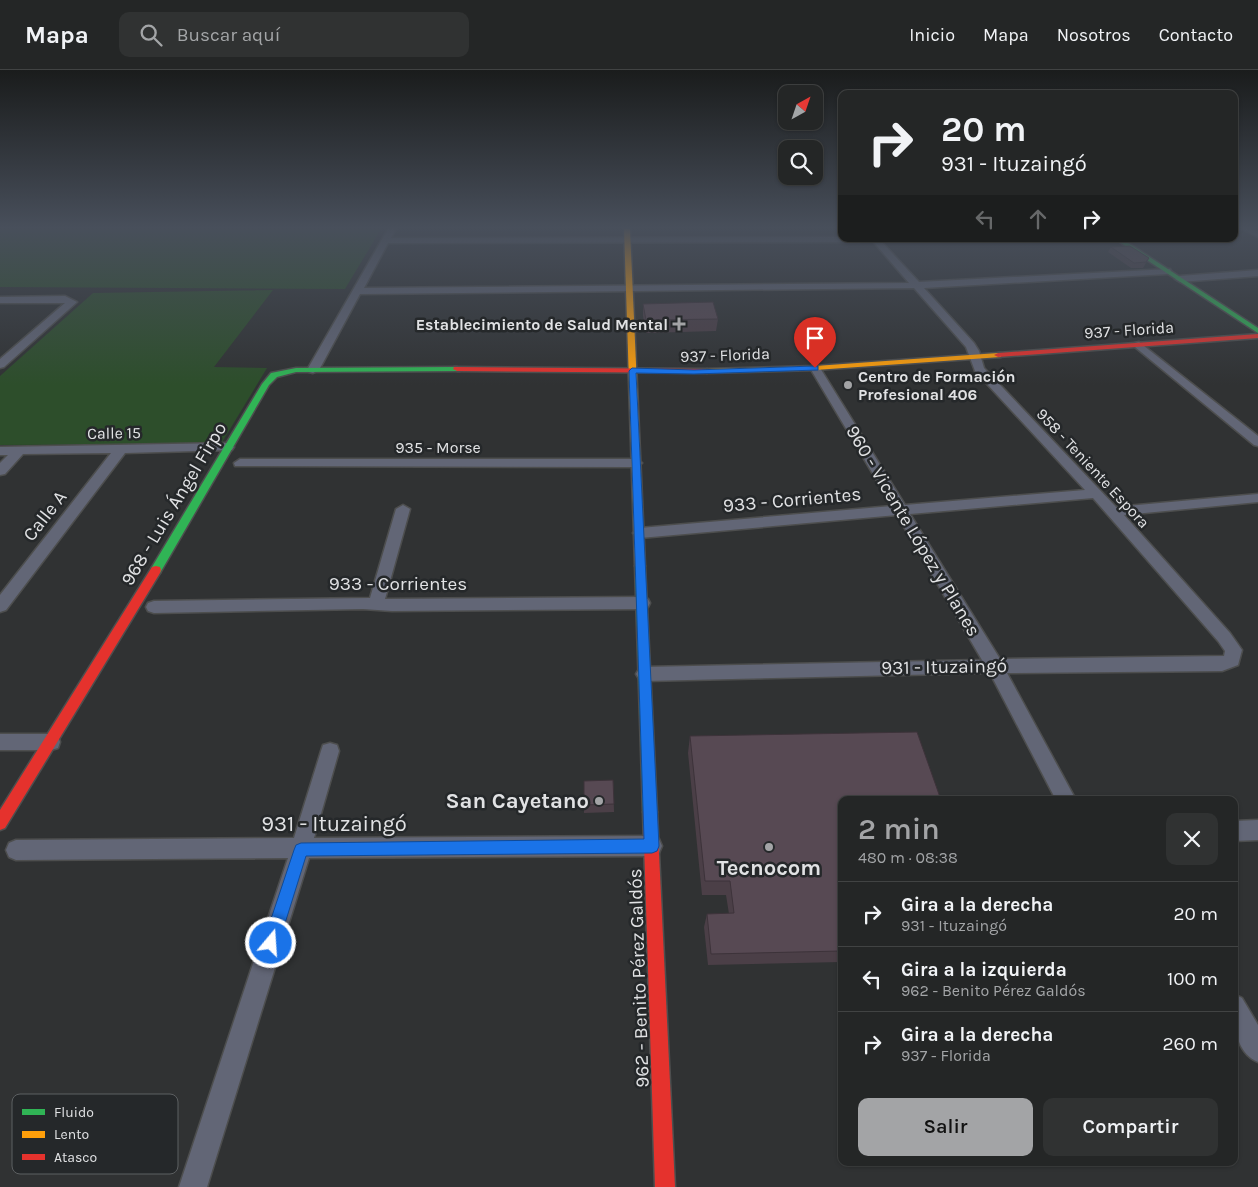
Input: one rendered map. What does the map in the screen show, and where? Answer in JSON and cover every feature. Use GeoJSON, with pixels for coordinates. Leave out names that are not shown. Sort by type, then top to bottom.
{"type":"FeatureCollection","features":[{"type":"Feature","properties":{"kind":"street"},"geometry":{"type":"LineString","coordinates":[[313,370],[362,281]]}},
{"type":"Feature","properties":{"kind":"street","name":"962 - Benito Pérez Galdós"},"geometry":{"type":"LineString","coordinates":[[630,281],[665,1187]]}},
{"type":"Feature","properties":{"kind":"street","name":"958 - Teniente Espora"},"geometry":{"type":"LineString","coordinates":[[913,281],[970,345],[979,369],[1096,493],[1234,650]]}},
{"type":"Feature","properties":{"kind":"street"},"geometry":{"type":"LineString","coordinates":[[357,291],[630,290],[916,285],[985,281]]}},
{"type":"Feature","properties":{"kind":"street"},"geometry":{"type":"LineString","coordinates":[[1183,281],[1258,331]]}},
{"type":"Feature","properties":{"kind":"street"},"geometry":{"type":"LineString","coordinates":[[0,300],[70,300],[71,303],[0,365]]}},
{"type":"Feature","properties":{"kind":"street","name":"937 - Florida"},"geometry":{"type":"LineString","coordinates":[[313,370],[666,372],[815,368],[1258,336]]}},
{"type":"Feature","properties":{"kind":"street"},"geometry":{"type":"LineString","coordinates":[[1139,346],[1258,442]]}},
{"type":"Feature","properties":{"kind":"street","name":"960 - Vicente López y Planes"},"geometry":{"type":"LineString","coordinates":[[815,368],[995,666],[1064,796]]}},
{"type":"Feature","properties":{"kind":"street","name":"968 - Luis Ángel Firpo"},"geometry":{"type":"LineString","coordinates":[[0,824],[269,380],[290,370],[313,370]]}},
{"type":"Feature","properties":{"kind":"street","name":"Calle 15"},"geometry":{"type":"LineString","coordinates":[[2,452],[19,450],[228,447]]}},
{"type":"Feature","properties":{"kind":"street","name":"Calle A"},"geometry":{"type":"LineString","coordinates":[[0,606],[121,449]]}},
{"type":"Feature","properties":{"kind":"street"},"geometry":{"type":"LineString","coordinates":[[0,471],[19,450]]}},
{"type":"Feature","properties":{"kind":"street","name":"935 - Morse"},"geometry":{"type":"LineString","coordinates":[[240,464],[636,463]]}},
{"type":"Feature","properties":{"kind":"street","name":"933 - Corrientes"},"geometry":{"type":"LineString","coordinates":[[640,533],[1096,493]]}},
{"type":"Feature","properties":{"kind":"street"},"geometry":{"type":"LineString","coordinates":[[1112,512],[1258,498]]}},
{"type":"Feature","properties":{"kind":"street"},"geometry":{"type":"LineString","coordinates":[[376,604],[403,509]]}},
{"type":"Feature","properties":{"kind":"street","name":"933 - Corrientes"},"geometry":{"type":"LineString","coordinates":[[154,607],[642,603]]}},
{"type":"Feature","properties":{"kind":"street","name":"931 - Ituzaingó"},"geometry":{"type":"LineString","coordinates":[[645,674],[995,666],[1222,664],[1232,660],[1234,650]]}},
{"type":"Feature","properties":{"kind":"street"},"geometry":{"type":"LineString","coordinates":[[0,742],[51,742]]}},
{"type":"Feature","properties":{"kind":"street"},"geometry":{"type":"LineString","coordinates":[[193,1187],[301,850],[330,751]]}},
{"type":"Feature","properties":{"kind":"street"},"geometry":{"type":"LineString","coordinates":[[1238,831],[1258,830]]}},
{"type":"Feature","properties":{"kind":"street","name":"931 - Ituzaingó"},"geometry":{"type":"LineString","coordinates":[[16,850],[301,850],[652,846]]}},
{"type":"Feature","properties":{"kind":"street"},"geometry":{"type":"LineString","coordinates":[[1238,1013],[1258,1050]]}},
{"type":"Feature","properties":{"kind":"green space"},"geometry":{"type":"Polygon","coordinates":[[[0,281],[350,281],[345,289],[0,287],[0,281]]]}},
{"type":"Feature","properties":{"kind":"green space"},"geometry":{"type":"Polygon","coordinates":[[[273,290],[214,367],[267,368],[221,444],[0,445],[0,376],[93,293],[273,290]]]}},
{"type":"Feature","properties":{"kind":"building"},"geometry":{"type":"Polygon","coordinates":[[[713,302],[718,319],[646,320],[643,304],[713,302]]]}},
{"type":"Feature","properties":{"kind":"building","name":"Tecnocom"},"geometry":{"type":"Polygon","coordinates":[[[917,732],[940,796],[838,796],[838,951],[711,954],[707,914],[734,913],[730,881],[705,881],[690,736],[917,732]]]}},
{"type":"Feature","properties":{"kind":"building","name":"San Cayetano"},"geometry":{"type":"Polygon","coordinates":[[[613,780],[614,804],[584,805],[584,781],[613,780]]]}},
{"type":"Feature","properties":{"kind":"traffic: fast"},"geometry":{"type":"LineString","coordinates":[[1182,281],[1258,331]]}},
{"type":"Feature","properties":{"kind":"traffic: fast"},"geometry":{"type":"LineString","coordinates":[[156,570],[266,384],[274,375],[296,370],[457,369]]}},
{"type":"Feature","properties":{"kind":"traffic: fast"},"geometry":{"type":"LineString","coordinates":[[640,566],[650,812]]}},
{"type":"Feature","properties":{"kind":"traffic: slow"},"geometry":{"type":"LineString","coordinates":[[629,281],[640,566]]}},
{"type":"Feature","properties":{"kind":"traffic: slow"},"geometry":{"type":"LineString","coordinates":[[707,371],[815,368],[998,355]]}},
{"type":"Feature","properties":{"kind":"traffic: jam"},"geometry":{"type":"LineString","coordinates":[[998,355],[1258,336]]}},
{"type":"Feature","properties":{"kind":"traffic: jam"},"geometry":{"type":"LineString","coordinates":[[457,369],[707,371]]}},
{"type":"Feature","properties":{"kind":"traffic: jam"},"geometry":{"type":"LineString","coordinates":[[0,823],[156,570]]}},
{"type":"Feature","properties":{"kind":"traffic: jam"},"geometry":{"type":"LineString","coordinates":[[650,812],[665,1187]]}},
{"type":"Feature","properties":{"kind":"place","name":"Establecimiento de Salud Mental"},"geometry":{"type":"Point","coordinates":[679,324]}},
{"type":"Feature","properties":{"kind":"place","name":"Centro de Formación Profesional 406"},"geometry":{"type":"Point","coordinates":[848,385]}},
{"type":"Feature","properties":{"kind":"place","name":"San Cayetano"},"geometry":{"type":"Point","coordinates":[599,801]}},
{"type":"Feature","properties":{"kind":"place","name":"Tecnocom"},"geometry":{"type":"Point","coordinates":[769,847]}},
{"type":"Feature","properties":{"kind":"route"},"geometry":{"type":"LineString","coordinates":[[271,943],[301,850],[652,846],[632,371],[694,372],[815,368]]}}]}
